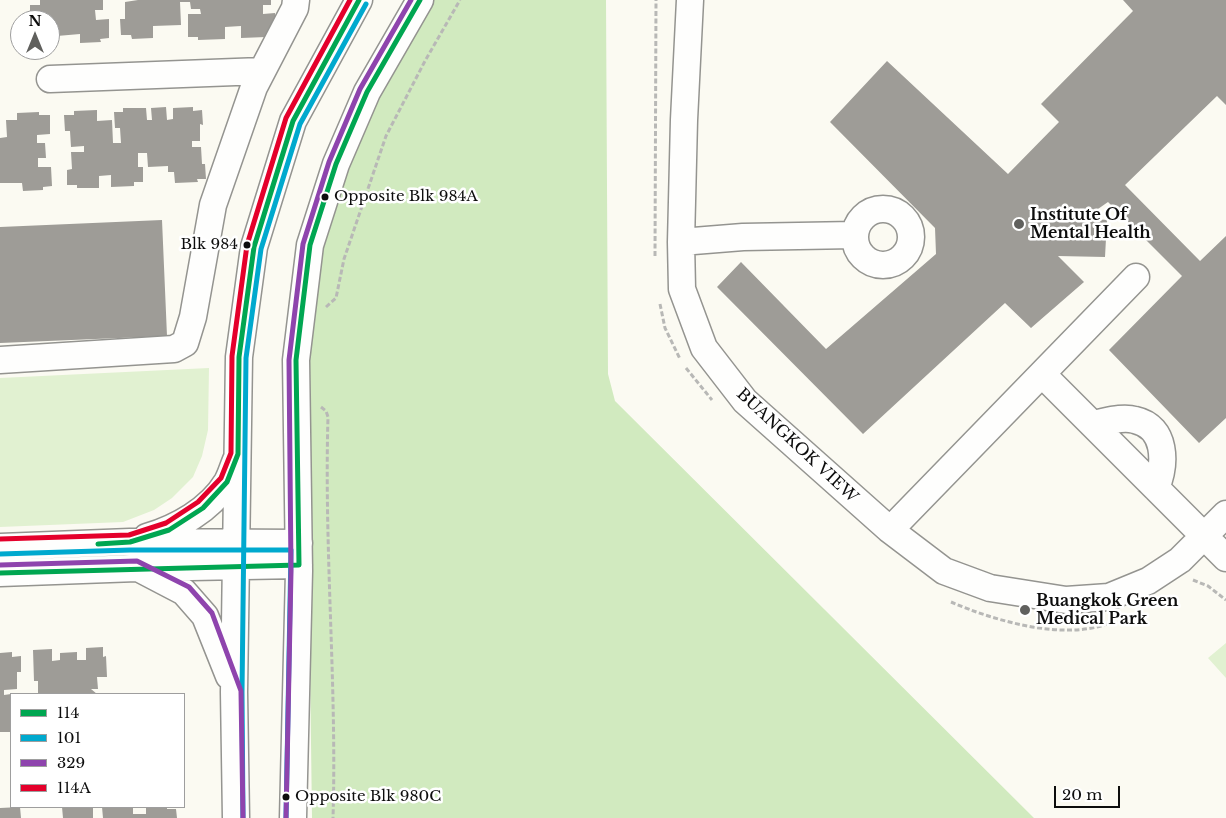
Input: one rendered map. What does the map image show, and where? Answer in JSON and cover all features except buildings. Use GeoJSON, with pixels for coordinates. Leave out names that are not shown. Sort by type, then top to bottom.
{"type":"FeatureCollection","features":[{"type":"Feature","properties":{"kind":"street"},"geometry":{"type":"LineString","coordinates":[[0,360],[174,349],[185,342],[193,318],[213,206],[254,87],[295,8],[296,0]]}},
{"type":"Feature","properties":{"kind":"street"},"geometry":{"type":"LineString","coordinates":[[236,818],[234,692],[239,357],[254,247],[293,121],[359,0]]}},
{"type":"Feature","properties":{"kind":"street"},"geometry":{"type":"LineString","coordinates":[[293,818],[299,554],[296,360],[310,245],[336,164],[367,92],[420,0]]}},
{"type":"Feature","properties":{"kind":"street","name":"BUANGKOK VIEW"},"geometry":{"type":"LineString","coordinates":[[690,0],[681,242],[682,289],[704,348],[745,401],[890,530],[944,571],[990,588],[1066,600],[1109,597],[1148,581],[1180,560],[1226,514]]}},
{"type":"Feature","properties":{"kind":"street"},"geometry":{"type":"LineString","coordinates":[[50,79],[262,71]]}},
{"type":"Feature","properties":{"kind":"street"},"geometry":{"type":"LineString","coordinates":[[681,242],[854,235]]}},
{"type":"Feature","properties":{"kind":"street"},"geometry":{"type":"LineString","coordinates":[[890,530],[1136,277]]}},
{"type":"Feature","properties":{"kind":"street"},"geometry":{"type":"LineString","coordinates":[[1042,374],[1226,558]]}},
{"type":"Feature","properties":{"kind":"street"},"geometry":{"type":"LineString","coordinates":[[1092,424],[1123,419],[1136,420],[1156,434],[1163,450],[1162,472],[1156,488]]}},
{"type":"Feature","properties":{"kind":"street"},"geometry":{"type":"LineString","coordinates":[[130,542],[169,530],[203,508],[227,482],[238,454]]}},
{"type":"Feature","properties":{"kind":"street"},"geometry":{"type":"LineString","coordinates":[[236,555],[130,542],[12,546],[12,573],[137,568],[236,555],[299,554]]}},
{"type":"Feature","properties":{"kind":"street"},"geometry":{"type":"LineString","coordinates":[[137,568],[184,592],[205,616],[234,692]]}},
{"type":"Feature","properties":{"kind":"path"},"geometry":{"type":"LineString","coordinates":[[321,312],[336,298],[344,258],[386,136],[424,61],[460,0]]}},
{"type":"Feature","properties":{"kind":"path"},"geometry":{"type":"LineString","coordinates":[[656,0],[656,261]]}},
{"type":"Feature","properties":{"kind":"path"},"geometry":{"type":"LineString","coordinates":[[659,297],[665,328],[683,363],[714,403]]}},
{"type":"Feature","properties":{"kind":"path"},"geometry":{"type":"LineString","coordinates":[[319,404],[326,411],[328,418],[329,569],[335,758],[333,818]]}},
{"type":"Feature","properties":{"kind":"path"},"geometry":{"type":"LineString","coordinates":[[1190,580],[1208,586],[1226,600]]}},
{"type":"Feature","properties":{"kind":"path"},"geometry":{"type":"LineString","coordinates":[[948,600],[982,615],[1042,628],[1083,630],[1119,619]]}},
{"type":"Feature","properties":{"kind":"green space"},"geometry":{"type":"Polygon","coordinates":[[[427,0],[606,0],[608,374],[615,401],[1034,818],[312,818],[306,362],[320,256],[342,165],[427,0]]]}},
{"type":"Feature","properties":{"kind":"green space"},"geometry":{"type":"Polygon","coordinates":[[[209,368],[208,430],[202,456],[193,477],[172,498],[154,510],[123,522],[0,527],[0,378],[209,368]]]}},
{"type":"Feature","properties":{"kind":"green space"},"geometry":{"type":"Polygon","coordinates":[[[1226,643],[1226,678],[1208,658],[1226,643]]]}},
{"type":"Feature","properties":{"kind":"transit line","name":"114A"},"geometry":{"type":"LineString","coordinates":[[0,539],[129,535],[166,523],[198,502],[221,478],[231,453],[232,356],[247,245],[286,118],[350,0]]}},
{"type":"Feature","properties":{"kind":"transit line","name":"114"},"geometry":{"type":"LineString","coordinates":[[98,544],[130,542],[169,530],[203,508],[227,482],[238,454],[239,357],[254,247],[293,121],[359,0]]}},
{"type":"Feature","properties":{"kind":"transit line","name":"329"},"geometry":{"type":"LineString","coordinates":[[286,818],[291,571],[289,360],[303,244],[329,162],[360,89],[411,0]]}},
{"type":"Feature","properties":{"kind":"transit line","name":"114"},"geometry":{"type":"LineString","coordinates":[[0,573],[299,565],[296,360],[310,245],[336,164],[367,92],[420,0]]}},
{"type":"Feature","properties":{"kind":"transit line","name":"101"},"geometry":{"type":"LineString","coordinates":[[243,818],[242,692],[246,358],[261,249],[300,124],[366,4]]}},
{"type":"Feature","properties":{"kind":"transit line","name":"101"},"geometry":{"type":"LineString","coordinates":[[0,554],[130,550],[291,550],[286,818]]}},
{"type":"Feature","properties":{"kind":"transit line","name":"329"},"geometry":{"type":"LineString","coordinates":[[0,565],[137,561],[189,587],[212,613],[241,691],[243,818]]}},
{"type":"Feature","properties":{"kind":"place","name":"Opposite Blk 984A"},"geometry":{"type":"Point","coordinates":[325,197]}},
{"type":"Feature","properties":{"kind":"place","name":"Institute Of Mental Health"},"geometry":{"type":"Point","coordinates":[1019,224]}},
{"type":"Feature","properties":{"kind":"place","name":"Blk 984"},"geometry":{"type":"Point","coordinates":[247,245]}},
{"type":"Feature","properties":{"kind":"place","name":"Buangkok Green Medical Park"},"geometry":{"type":"Point","coordinates":[1025,610]}},
{"type":"Feature","properties":{"kind":"place","name":"Opposite Blk 980C"},"geometry":{"type":"Point","coordinates":[286,797]}}]}
